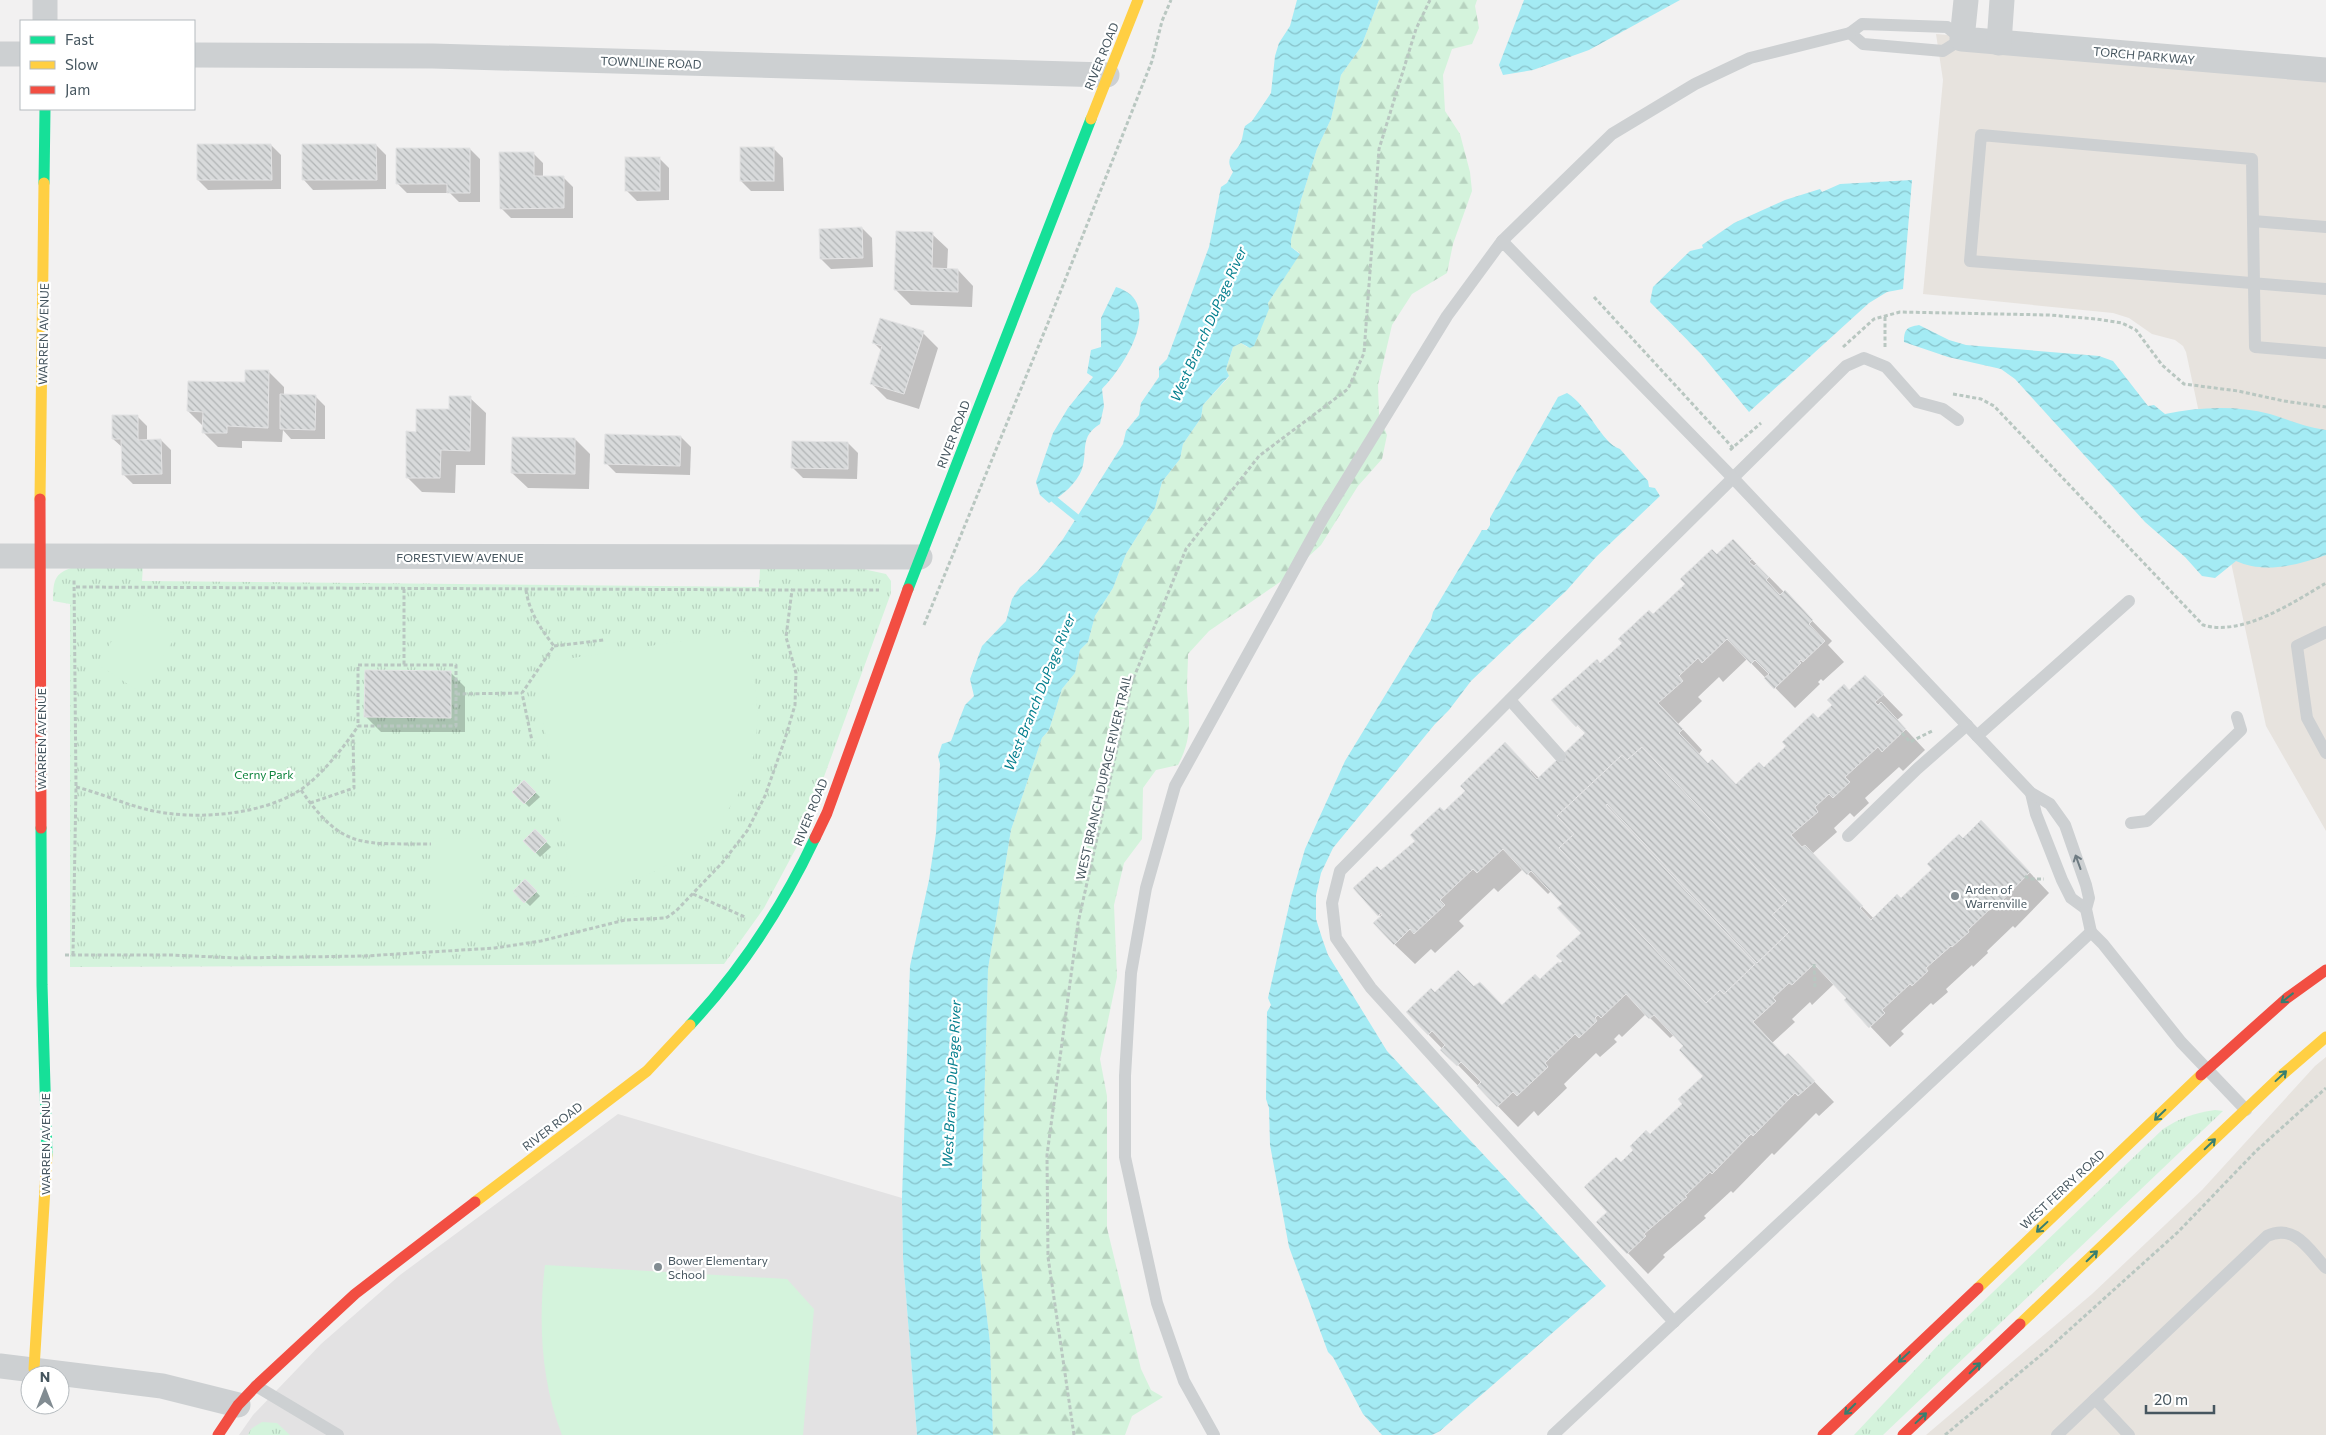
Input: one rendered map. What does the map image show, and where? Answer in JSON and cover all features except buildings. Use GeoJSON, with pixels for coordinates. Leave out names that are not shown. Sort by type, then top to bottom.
{"type":"FeatureCollection","features":[{"type":"Feature","properties":{"kind":"street"},"geometry":{"type":"LineString","coordinates":[[45,0],[45,20]]}},
{"type":"Feature","properties":{"kind":"street","name":"RIVER ROAD"},"geometry":{"type":"LineString","coordinates":[[218,1435],[238,1405],[256,1386],[355,1294],[646,1071],[718,995],[768,927],[798,874],[827,813],[920,557],[1107,75],[1138,0]]}},
{"type":"Feature","properties":{"kind":"street"},"geometry":{"type":"LineString","coordinates":[[1962,39],[1966,0]]}},
{"type":"Feature","properties":{"kind":"street"},"geometry":{"type":"LineString","coordinates":[[1999,43],[2002,0]]}},
{"type":"Feature","properties":{"kind":"street","name":"TORCH PARKWAY"},"geometry":{"type":"LineString","coordinates":[[1962,39],[2326,70]]}},
{"type":"Feature","properties":{"kind":"street"},"geometry":{"type":"LineString","coordinates":[[0,54],[20,54]]}},
{"type":"Feature","properties":{"kind":"street","name":"TOWNLINE ROAD"},"geometry":{"type":"LineString","coordinates":[[195,55],[433,56],[1107,75]]}},
{"type":"Feature","properties":{"kind":"street","name":"WARREN AVENUE"},"geometry":{"type":"LineString","coordinates":[[34,1365],[47,1167],[42,954],[39,557],[45,110]]}},
{"type":"Feature","properties":{"kind":"street","name":"FORESTVIEW AVENUE"},"geometry":{"type":"LineString","coordinates":[[0,556],[920,557]]}},
{"type":"Feature","properties":{"kind":"street","name":"WEST FERRY ROAD"},"geometry":{"type":"LineString","coordinates":[[1823,1435],[2240,1038],[2287,998],[2326,970]]}},
{"type":"Feature","properties":{"kind":"street"},"geometry":{"type":"LineString","coordinates":[[1903,1435],[2282,1075],[2326,1037]]}},
{"type":"Feature","properties":{"kind":"street"},"geometry":{"type":"LineString","coordinates":[[0,1366],[20,1368]]}},
{"type":"Feature","properties":{"kind":"street"},"geometry":{"type":"LineString","coordinates":[[70,1374],[162,1386],[238,1405]]}},
{"type":"Feature","properties":{"kind":"lane"},"geometry":{"type":"LineString","coordinates":[[1214,1435],[1184,1381],[1157,1303],[1124,1156],[1125,1076],[1131,973],[1146,888],[1175,786],[1323,518],[1447,316],[1502,241],[1612,134],[1695,84],[1750,58],[1850,33],[1862,24],[1947,27],[1962,39],[1943,51],[1863,44],[1850,33]]}},
{"type":"Feature","properties":{"kind":"lane"},"geometry":{"type":"LineString","coordinates":[[2326,289],[2254,283],[1970,261],[1981,136],[2252,160],[2254,283],[2255,347],[2326,352]]}},
{"type":"Feature","properties":{"kind":"lane"},"geometry":{"type":"LineString","coordinates":[[2253,221],[2326,226]]}},
{"type":"Feature","properties":{"kind":"lane"},"geometry":{"type":"LineString","coordinates":[[1502,241],[1733,478],[2031,793],[2050,804],[2065,825],[2086,885],[2089,898],[2086,909],[2091,932],[2103,944],[2181,1042],[2246,1110]]}},
{"type":"Feature","properties":{"kind":"lane"},"geometry":{"type":"LineString","coordinates":[[1674,1322],[1371,988],[1336,938],[1332,903],[1340,871],[1846,366],[1864,358],[1886,367],[1917,402],[1944,409],[1958,420]]}},
{"type":"Feature","properties":{"kind":"lane"},"geometry":{"type":"LineString","coordinates":[[1977,736],[2129,601]]}},
{"type":"Feature","properties":{"kind":"lane"},"geometry":{"type":"LineString","coordinates":[[2326,632],[2297,646],[2307,718],[2326,753]]}},
{"type":"Feature","properties":{"kind":"lane"},"geometry":{"type":"LineString","coordinates":[[1510,700],[1560,756]]}},
{"type":"Feature","properties":{"kind":"lane"},"geometry":{"type":"LineString","coordinates":[[2131,823],[2147,821],[2241,730],[2237,717]]}},
{"type":"Feature","properties":{"kind":"lane"},"geometry":{"type":"LineString","coordinates":[[1848,836],[1967,725]]}},
{"type":"Feature","properties":{"kind":"lane"},"geometry":{"type":"LineString","coordinates":[[2031,793],[2036,814],[2062,880],[2071,898],[2086,909]]}},
{"type":"Feature","properties":{"kind":"lane"},"geometry":{"type":"LineString","coordinates":[[1553,1435],[2091,932]]}},
{"type":"Feature","properties":{"kind":"lane"},"geometry":{"type":"LineString","coordinates":[[2057,1435],[2267,1236],[2279,1232],[2290,1233],[2326,1268]]}},
{"type":"Feature","properties":{"kind":"lane"},"geometry":{"type":"LineString","coordinates":[[256,1386],[338,1435]]}},
{"type":"Feature","properties":{"kind":"lane"},"geometry":{"type":"LineString","coordinates":[[2095,1399],[2129,1435]]}},
{"type":"Feature","properties":{"kind":"path"},"geometry":{"type":"LineString","coordinates":[[920,634],[1048,323],[1152,61],[1162,21],[1171,0]]}},
{"type":"Feature","properties":{"kind":"path","name":"WEST BRANCH DUPAGE RIVER TRAIL"},"geometry":{"type":"LineString","coordinates":[[1074,1435],[1048,1258],[1047,1155],[1078,923],[1132,682],[1186,549],[1259,456],[1348,389],[1364,353],[1379,149],[1416,29],[1430,0]]}},
{"type":"Feature","properties":{"kind":"path"},"geometry":{"type":"LineString","coordinates":[[1594,297],[1739,453]]}},
{"type":"Feature","properties":{"kind":"path"},"geometry":{"type":"LineString","coordinates":[[1839,350],[1874,319],[1916,311],[2049,315],[2096,319],[2122,323],[2136,330],[2162,365],[2184,384],[2238,391],[2284,401],[2326,407]]}},
{"type":"Feature","properties":{"kind":"path"},"geometry":{"type":"LineString","coordinates":[[1885,316],[1885,349]]}},
{"type":"Feature","properties":{"kind":"path"},"geometry":{"type":"LineString","coordinates":[[1948,394],[1981,399],[1994,406],[2203,625],[2210,627],[2231,626],[2274,613],[2326,583]]}},
{"type":"Feature","properties":{"kind":"path"},"geometry":{"type":"LineString","coordinates":[[71,557],[76,587],[76,787],[73,954]]}},
{"type":"Feature","properties":{"kind":"path"},"geometry":{"type":"LineString","coordinates":[[76,587],[878,590]]}},
{"type":"Feature","properties":{"kind":"path"},"geometry":{"type":"LineString","coordinates":[[404,589],[404,665]]}},
{"type":"Feature","properties":{"kind":"path"},"geometry":{"type":"LineString","coordinates":[[526,590],[531,610],[540,627],[554,646]]}},
{"type":"Feature","properties":{"kind":"path"},"geometry":{"type":"LineString","coordinates":[[42,954],[171,954],[237,958],[355,957],[496,948],[551,939],[625,920],[666,918],[676,911],[722,863],[746,831],[764,796],[785,740],[794,705],[796,673],[786,637],[792,590]]}},
{"type":"Feature","properties":{"kind":"path"},"geometry":{"type":"LineString","coordinates":[[532,741],[522,692],[554,646],[604,640]]}},
{"type":"Feature","properties":{"kind":"path"},"geometry":{"type":"LineString","coordinates":[[76,787],[145,809],[186,814],[243,811],[265,806],[301,790],[337,754],[353,734],[358,726],[358,665],[456,665],[456,726],[358,726]]}},
{"type":"Feature","properties":{"kind":"path"},"geometry":{"type":"LineString","coordinates":[[456,694],[522,692]]}},
{"type":"Feature","properties":{"kind":"path"},"geometry":{"type":"LineString","coordinates":[[1902,733],[1910,742],[1935,729]]}},
{"type":"Feature","properties":{"kind":"path"},"geometry":{"type":"LineString","coordinates":[[310,803],[354,788],[353,734]]}},
{"type":"Feature","properties":{"kind":"path"},"geometry":{"type":"LineString","coordinates":[[301,790],[310,803],[335,830],[350,839],[374,843],[431,844]]}},
{"type":"Feature","properties":{"kind":"path"},"geometry":{"type":"LineString","coordinates":[[2025,876],[2029,880],[2045,879]]}},
{"type":"Feature","properties":{"kind":"path"},"geometry":{"type":"LineString","coordinates":[[693,894],[768,927]]}},
{"type":"Feature","properties":{"kind":"path"},"geometry":{"type":"LineString","coordinates":[[1814,964],[1815,987]]}},
{"type":"Feature","properties":{"kind":"path"},"geometry":{"type":"LineString","coordinates":[[1945,1435],[2047,1350],[2178,1232],[2256,1151],[2326,1088]]}},
{"type":"Feature","properties":{"kind":"shaded area"},"geometry":{"type":"Polygon","coordinates":[[[1936,34],[2326,66],[2326,831],[2266,726],[2186,352],[2183,346],[2175,340],[2152,334],[2129,318],[2113,313],[1923,294],[1943,80],[1936,34]]]}},
{"type":"Feature","properties":{"kind":"shaded area"},"geometry":{"type":"Polygon","coordinates":[[[2326,1057],[2326,1435],[1926,1435],[2092,1294],[2202,1190],[2315,1066],[2326,1057]]]}},
{"type":"Feature","properties":{"kind":"shaded area","name":"Bower Elementary School"},"geometry":{"type":"Polygon","coordinates":[[[618,1114],[902,1198],[903,1258],[917,1435],[239,1435],[253,1415],[321,1344],[400,1275],[618,1114]]]}},
{"type":"Feature","properties":{"kind":"green space"},"geometry":{"type":"Polygon","coordinates":[[[1379,0],[1477,0],[1475,6],[1479,28],[1472,44],[1452,49],[1443,75],[1445,111],[1460,134],[1470,172],[1472,191],[1453,244],[1447,273],[1412,294],[1392,325],[1378,385],[1379,415],[1387,435],[1382,459],[1358,486],[1321,545],[1283,580],[1209,631],[1188,654],[1189,728],[1186,746],[1178,765],[1156,770],[1143,788],[1142,839],[1124,863],[1114,905],[1117,977],[1100,1059],[1107,1096],[1107,1228],[1141,1369],[1151,1390],[1163,1397],[1132,1416],[1125,1435],[993,1435],[990,1343],[980,1258],[988,969],[1011,830],[1042,738],[1049,730],[1062,689],[1075,673],[1080,650],[1088,642],[1095,616],[1113,588],[1126,554],[1155,508],[1162,482],[1180,459],[1183,444],[1201,418],[1203,405],[1229,377],[1226,369],[1233,347],[1241,343],[1247,347],[1268,303],[1300,253],[1291,247],[1291,240],[1301,200],[1317,149],[1331,119],[1341,75],[1361,47],[1379,0]]]}},
{"type":"Feature","properties":{"kind":"green space","name":"Cerny Park"},"geometry":{"type":"Polygon","coordinates":[[[78,566],[143,566],[142,581],[759,587],[760,569],[863,569],[886,574],[891,581],[891,593],[802,837],[764,908],[724,964],[70,967],[70,604],[53,601],[53,593],[57,577],[64,571],[78,566]]]}},
{"type":"Feature","properties":{"kind":"green space"},"geometry":{"type":"Polygon","coordinates":[[[133,608],[176,636],[140,692],[97,664],[133,608]]]}},
{"type":"Feature","properties":{"kind":"green space"},"geometry":{"type":"Polygon","coordinates":[[[746,631],[756,689],[757,733],[751,766],[734,801],[709,832],[695,845],[663,867],[631,881],[574,897],[536,680],[547,662],[746,631]]]}},
{"type":"Feature","properties":{"kind":"green space"},"geometry":{"type":"Polygon","coordinates":[[[482,838],[483,922],[431,922],[430,839],[482,838]]]}},
{"type":"Feature","properties":{"kind":"green space"},"geometry":{"type":"Polygon","coordinates":[[[2215,1110],[2223,1111],[1883,1435],[1854,1435],[1943,1340],[2163,1129],[2188,1116],[2215,1110]]]}},
{"type":"Feature","properties":{"kind":"green space"},"geometry":{"type":"Polygon","coordinates":[[[545,1265],[787,1279],[814,1309],[803,1435],[562,1435],[550,1394],[543,1351],[542,1308],[545,1265]]]}},
{"type":"Feature","properties":{"kind":"green space"},"geometry":{"type":"Polygon","coordinates":[[[262,1422],[277,1423],[290,1435],[248,1435],[251,1429],[262,1422]]]}},
{"type":"Feature","properties":{"kind":"water","name":"West Branch DuPage River"},"geometry":{"type":"Polygon","coordinates":[[[1297,0],[1379,0],[1361,47],[1341,75],[1331,119],[1317,149],[1301,200],[1291,240],[1291,247],[1300,254],[1268,303],[1269,309],[1254,346],[1250,348],[1241,343],[1233,347],[1226,369],[1229,376],[1203,405],[1201,418],[1183,444],[1180,459],[1162,482],[1155,508],[1126,554],[1113,588],[1095,616],[1088,642],[1080,650],[1075,673],[1062,689],[1049,730],[1042,738],[1011,830],[988,969],[980,1258],[990,1343],[993,1435],[917,1435],[903,1258],[902,1198],[910,966],[929,880],[936,833],[940,764],[938,756],[942,744],[951,741],[965,705],[974,696],[970,679],[982,646],[1006,621],[1012,599],[1020,587],[1038,571],[1063,539],[1123,444],[1126,431],[1139,415],[1141,403],[1159,377],[1159,367],[1167,359],[1209,247],[1221,187],[1227,183],[1233,172],[1229,163],[1231,156],[1241,142],[1245,126],[1252,121],[1271,93],[1275,56],[1279,43],[1290,26],[1297,0]]]}},
{"type":"Feature","properties":{"kind":"water"},"geometry":{"type":"Polygon","coordinates":[[[1524,0],[1680,0],[1589,50],[1533,70],[1503,75],[1499,65],[1524,0]]]}},
{"type":"Feature","properties":{"kind":"water"},"geometry":{"type":"Polygon","coordinates":[[[1912,180],[1903,289],[1887,292],[1869,303],[1749,412],[1702,355],[1650,302],[1653,287],[1690,251],[1703,248],[1702,245],[1734,223],[1785,200],[1820,189],[1822,192],[1840,184],[1912,180]]]}},
{"type":"Feature","properties":{"kind":"water"},"geometry":{"type":"Polygon","coordinates":[[[1116,287],[1131,295],[1138,306],[1139,320],[1136,335],[1120,366],[1102,389],[1104,406],[1100,424],[1093,429],[1087,439],[1084,462],[1080,474],[1068,489],[1049,503],[1040,495],[1036,482],[1053,433],[1068,408],[1093,377],[1087,373],[1091,350],[1101,347],[1101,318],[1116,287]]]}},
{"type":"Feature","properties":{"kind":"water"},"geometry":{"type":"Polygon","coordinates":[[[1919,325],[1949,340],[1966,345],[2099,356],[2113,361],[2148,406],[2154,405],[2165,414],[2204,409],[2244,409],[2270,414],[2326,430],[2326,555],[2281,567],[2258,567],[2236,561],[2215,578],[2202,576],[2185,557],[2145,522],[2015,379],[2001,369],[1948,357],[1904,342],[1907,329],[1919,325]]]}},
{"type":"Feature","properties":{"kind":"water"},"geometry":{"type":"Polygon","coordinates":[[[1567,393],[1582,406],[1607,440],[1620,449],[1648,481],[1649,487],[1655,488],[1660,496],[1596,557],[1567,590],[1471,681],[1449,710],[1435,724],[1333,848],[1321,873],[1316,895],[1316,919],[1328,955],[1387,1051],[1606,1286],[1440,1431],[1432,1435],[1382,1435],[1363,1414],[1333,1357],[1328,1352],[1289,1247],[1270,1145],[1269,1108],[1266,1099],[1267,1012],[1271,1005],[1268,998],[1291,897],[1305,849],[1345,761],[1431,620],[1433,612],[1482,530],[1487,530],[1490,525],[1490,518],[1558,397],[1567,393]]]}},
{"type":"Feature","properties":{"kind":"waterway"},"geometry":{"type":"LineString","coordinates":[[1055,500],[1081,521]]}},
{"type":"Feature","properties":{"kind":"traffic: fast"},"geometry":{"type":"LineString","coordinates":[[44,183],[45,110]]}},
{"type":"Feature","properties":{"kind":"traffic: fast"},"geometry":{"type":"LineString","coordinates":[[908,589],[1091,119]]}},
{"type":"Feature","properties":{"kind":"traffic: fast"},"geometry":{"type":"LineString","coordinates":[[41,828],[42,985],[47,1155]]}},
{"type":"Feature","properties":{"kind":"traffic: fast"},"geometry":{"type":"LineString","coordinates":[[690,1025],[727,982],[760,936],[789,889],[815,838]]}},
{"type":"Feature","properties":{"kind":"traffic: slow"},"geometry":{"type":"LineString","coordinates":[[1091,119],[1138,0]]}},
{"type":"Feature","properties":{"kind":"traffic: slow"},"geometry":{"type":"LineString","coordinates":[[40,499],[44,183]]}},
{"type":"Feature","properties":{"kind":"traffic: slow"},"geometry":{"type":"LineString","coordinates":[[475,1202],[647,1071],[690,1025]]}},
{"type":"Feature","properties":{"kind":"traffic: slow"},"geometry":{"type":"LineString","coordinates":[[2020,1324],[2282,1075],[2326,1037]]}},
{"type":"Feature","properties":{"kind":"traffic: slow"},"geometry":{"type":"LineString","coordinates":[[1978,1288],[2201,1075]]}},
{"type":"Feature","properties":{"kind":"traffic: slow"},"geometry":{"type":"LineString","coordinates":[[34,1365],[47,1155]]}},
{"type":"Feature","properties":{"kind":"traffic: jam"},"geometry":{"type":"LineString","coordinates":[[40,499],[41,828]]}},
{"type":"Feature","properties":{"kind":"traffic: jam"},"geometry":{"type":"LineString","coordinates":[[815,838],[827,813],[908,589]]}},
{"type":"Feature","properties":{"kind":"traffic: jam"},"geometry":{"type":"LineString","coordinates":[[2201,1075],[2287,998],[2326,970]]}},
{"type":"Feature","properties":{"kind":"traffic: jam"},"geometry":{"type":"LineString","coordinates":[[218,1435],[238,1405],[256,1386],[355,1294],[475,1202]]}},
{"type":"Feature","properties":{"kind":"traffic: jam"},"geometry":{"type":"LineString","coordinates":[[1823,1435],[1978,1288]]}},
{"type":"Feature","properties":{"kind":"traffic: jam"},"geometry":{"type":"LineString","coordinates":[[1903,1435],[2020,1324]]}},
{"type":"Feature","properties":{"kind":"place","name":"Arden of Warrenville"},"geometry":{"type":"Point","coordinates":[1955,896]}},
{"type":"Feature","properties":{"kind":"place","name":"Bower Elementary School"},"geometry":{"type":"Point","coordinates":[658,1267]}}]}
